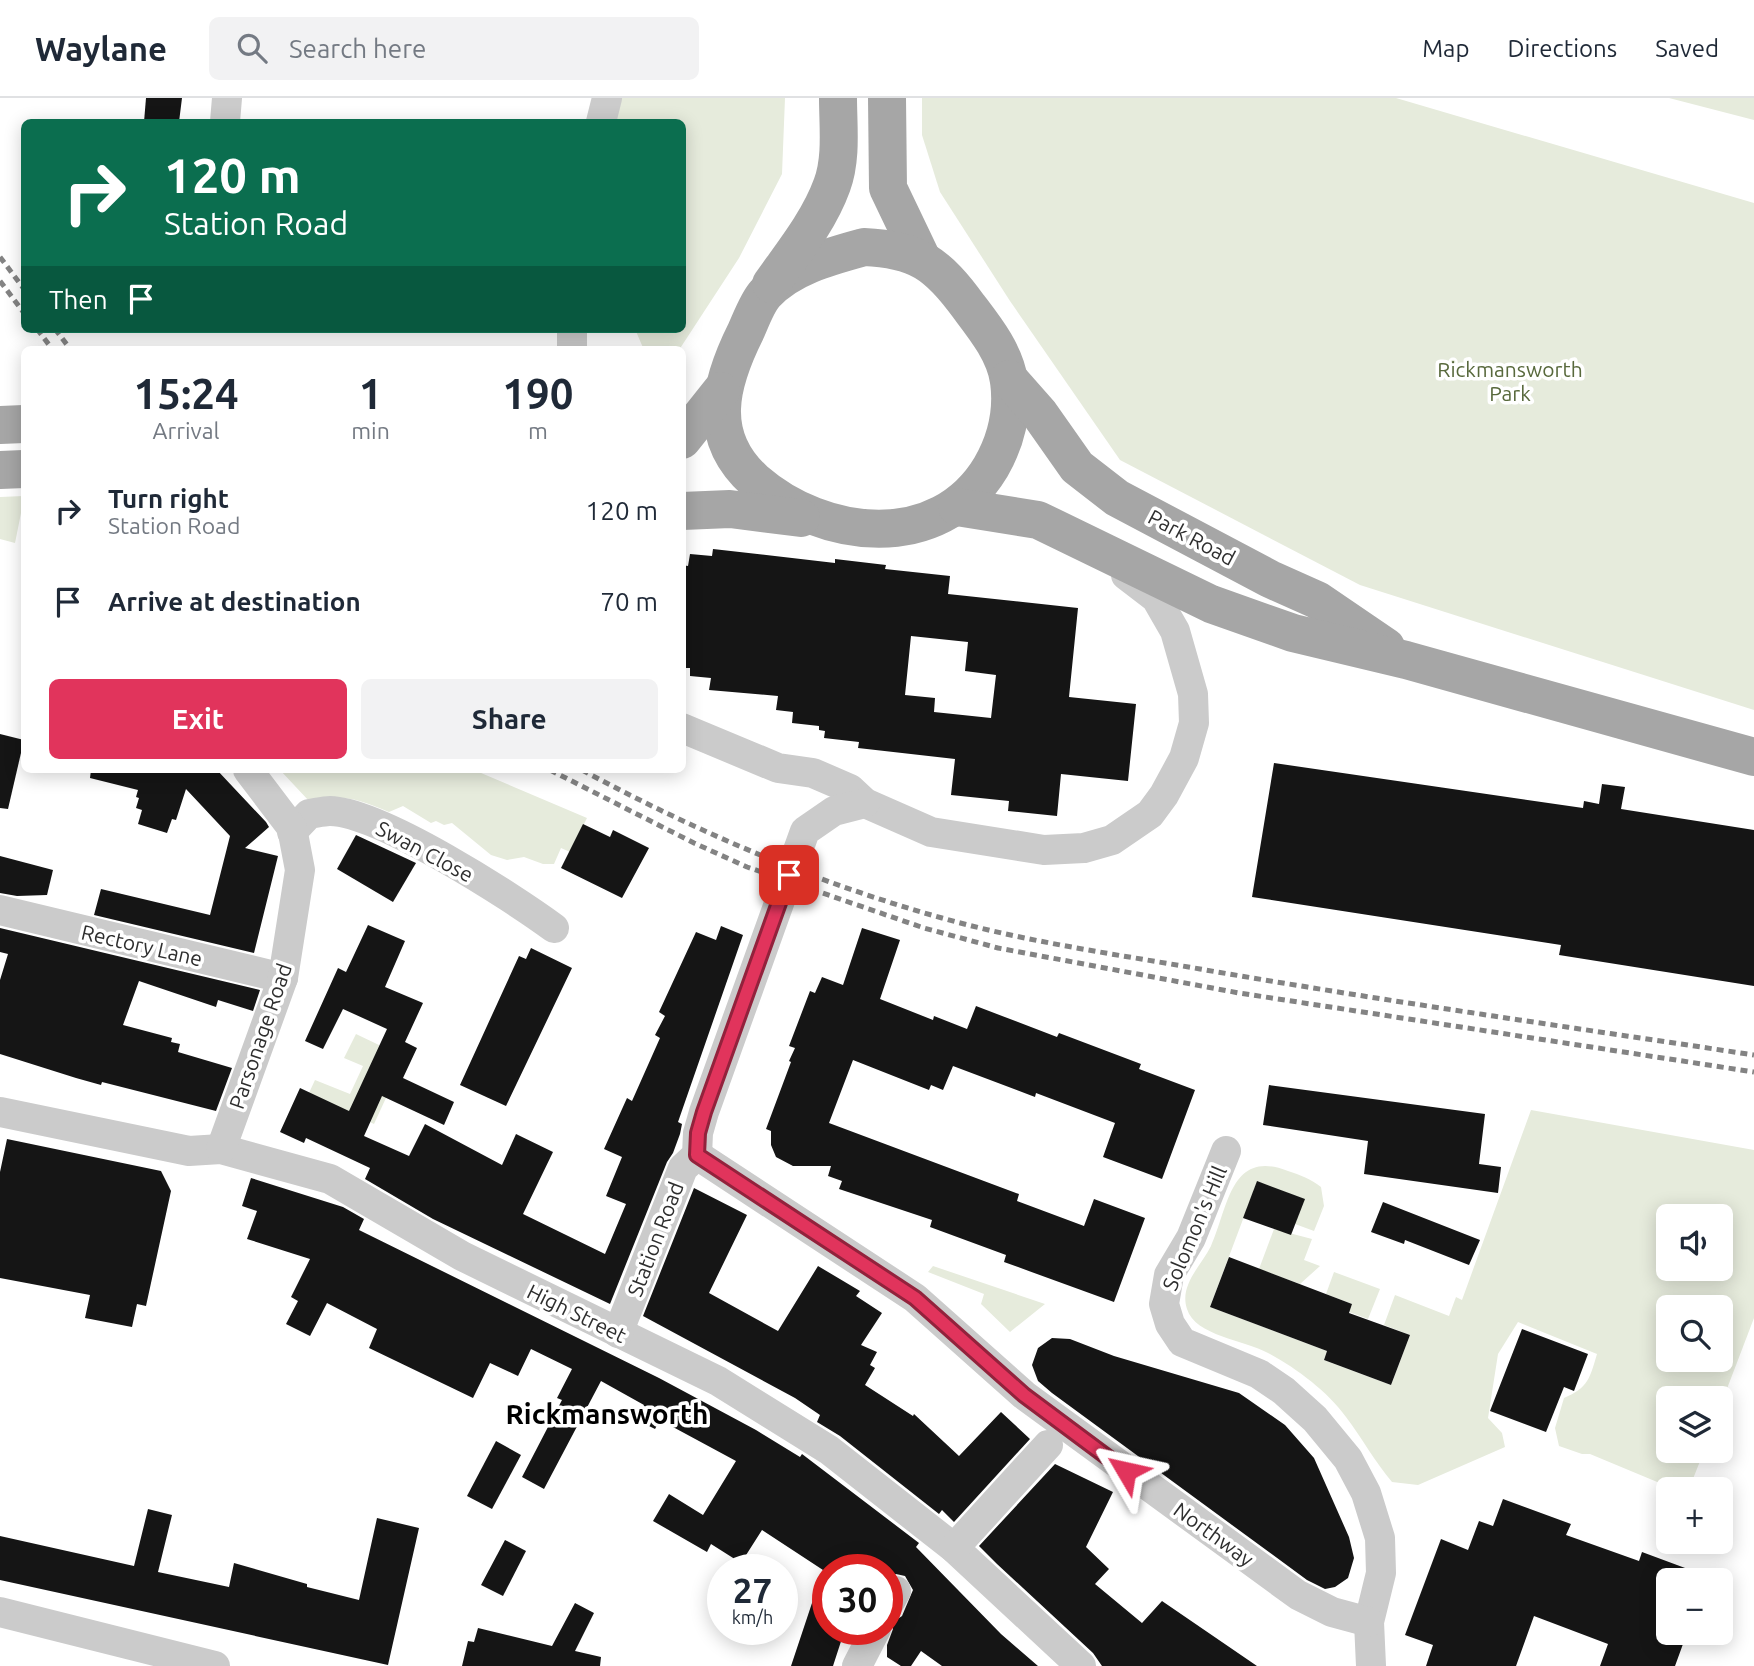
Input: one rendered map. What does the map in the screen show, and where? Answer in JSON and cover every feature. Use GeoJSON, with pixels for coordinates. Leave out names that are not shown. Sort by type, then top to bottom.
{"type":"FeatureCollection","features":[{"type":"Feature","properties":{"kind":"main road"},"geometry":{"type":"LineString","coordinates":[[824,520],[773,496],[743,468],[732,453],[723,423],[722,391],[732,360],[764,294],[815,220],[833,184],[839,149],[838,98]]}},
{"type":"Feature","properties":{"kind":"main road"},"geometry":{"type":"LineString","coordinates":[[686,511],[730,509],[824,520],[870,529],[918,524],[957,507],[976,487],[998,454],[1010,413],[1009,379],[1000,355],[981,324],[959,294],[921,257],[888,188],[887,98]]}},
{"type":"Feature","properties":{"kind":"main road"},"geometry":{"type":"LineString","coordinates":[[764,294],[793,272],[864,247],[894,248],[921,257]]}},
{"type":"Feature","properties":{"kind":"main road","name":"Park Road"},"geometry":{"type":"LineString","coordinates":[[1009,379],[1039,413],[1077,467],[1097,484],[1117,498],[1270,579],[1317,600],[1406,660]]}},
{"type":"Feature","properties":{"kind":"main road"},"geometry":{"type":"LineString","coordinates":[[686,435],[722,391]]}},
{"type":"Feature","properties":{"kind":"main road"},"geometry":{"type":"LineString","coordinates":[[0,425],[21,424]]}},
{"type":"Feature","properties":{"kind":"main road"},"geometry":{"type":"LineString","coordinates":[[0,470],[21,468]]}},
{"type":"Feature","properties":{"kind":"main road","name":"Park Road"},"geometry":{"type":"LineString","coordinates":[[957,507],[1038,520],[1211,604],[1293,634],[1406,660],[1754,757]]}},
{"type":"Feature","properties":{"kind":"street"},"geometry":{"type":"LineString","coordinates":[[225,119],[226,98]]}},
{"type":"Feature","properties":{"kind":"street"},"geometry":{"type":"LineString","coordinates":[[602,119],[607,98]]}},
{"type":"Feature","properties":{"kind":"street"},"geometry":{"type":"LineString","coordinates":[[686,730],[778,768],[813,773],[850,789],[865,803],[931,832],[1044,850],[1084,848],[1112,839],[1150,814],[1164,795],[1184,758],[1194,723],[1193,694],[1175,631],[1156,598],[1146,588],[1059,530]]}},
{"type":"Feature","properties":{"kind":"street","name":"Parsonage Road"},"geometry":{"type":"LineString","coordinates":[[221,1149],[284,978],[300,870],[292,832],[275,804],[250,773]]}},
{"type":"Feature","properties":{"kind":"street","name":"Station Road"},"geometry":{"type":"LineString","coordinates":[[618,1333],[683,1168],[697,1155],[698,1133],[704,1112],[805,831],[834,811],[865,803]]}},
{"type":"Feature","properties":{"kind":"street","name":"Swan Close"},"geometry":{"type":"LineString","coordinates":[[292,832],[309,814],[332,811],[369,821],[516,899],[554,928]]}},
{"type":"Feature","properties":{"kind":"street","name":"Rectory Lane"},"geometry":{"type":"LineString","coordinates":[[0,910],[284,978]]}},
{"type":"Feature","properties":{"kind":"street","name":"High Street"},"geometry":{"type":"LineString","coordinates":[[0,1112],[189,1151],[221,1149],[330,1179],[462,1256],[718,1381],[829,1450],[954,1548],[1081,1666]]}},
{"type":"Feature","properties":{"kind":"street","name":"Solomon's Hill"},"geometry":{"type":"LineString","coordinates":[[1226,1152],[1191,1238],[1169,1275],[1164,1304],[1170,1324],[1182,1342],[1259,1374],[1284,1391],[1315,1419],[1348,1459],[1366,1493],[1380,1538],[1381,1573],[1369,1622]]}},
{"type":"Feature","properties":{"kind":"street","name":"Northway"},"geometry":{"type":"LineString","coordinates":[[697,1155],[915,1298],[1034,1403],[1298,1595],[1332,1612],[1369,1622]]}},
{"type":"Feature","properties":{"kind":"street"},"geometry":{"type":"LineString","coordinates":[[954,1548],[1048,1445]]}},
{"type":"Feature","properties":{"kind":"street"},"geometry":{"type":"LineString","coordinates":[[0,1612],[215,1666]]}},
{"type":"Feature","properties":{"kind":"street"},"geometry":{"type":"LineString","coordinates":[[1369,1622],[1371,1666]]}},
{"type":"Feature","properties":{"kind":"street"},"geometry":{"type":"LineString","coordinates":[[857,1666],[868,1645]]}},
{"type":"Feature","properties":{"kind":"green space"},"geometry":{"type":"Polygon","coordinates":[[[621,98],[785,98],[782,174],[739,258],[682,346],[642,346],[637,333],[686,333],[686,119],[617,119],[621,98]]]}},
{"type":"Feature","properties":{"kind":"green space","name":"Rickmansworth Park"},"geometry":{"type":"Polygon","coordinates":[[[922,98],[1396,98],[1754,203],[1754,710],[1360,585],[1120,460],[1010,301],[940,192],[922,135],[922,98]]]}},
{"type":"Feature","properties":{"kind":"green space"},"geometry":{"type":"Polygon","coordinates":[[[1669,98],[1754,98],[1754,120],[1669,98]]]}},
{"type":"Feature","properties":{"kind":"green space"},"geometry":{"type":"Polygon","coordinates":[[[21,496],[21,513],[15,543],[0,539],[0,497],[21,496]]]}},
{"type":"Feature","properties":{"kind":"green space"},"geometry":{"type":"Polygon","coordinates":[[[283,773],[481,773],[587,818],[570,852],[561,848],[554,864],[543,864],[524,857],[507,860],[491,855],[452,823],[431,823],[403,806],[389,812],[350,799],[309,801],[283,773]]]}},
{"type":"Feature","properties":{"kind":"green space"},"geometry":{"type":"Polygon","coordinates":[[[356,1034],[379,1045],[391,1087],[374,1124],[309,1093],[315,1080],[350,1094],[363,1066],[344,1058],[356,1034]]]}},
{"type":"Feature","properties":{"kind":"green space"},"geometry":{"type":"Polygon","coordinates":[[[1531,1110],[1754,1150],[1754,1318],[1728,1386],[1656,1386],[1656,1463],[1699,1463],[1694,1477],[1656,1477],[1656,1482],[1590,1454],[1559,1446],[1555,1428],[1564,1398],[1587,1381],[1597,1354],[1518,1322],[1498,1354],[1488,1418],[1502,1433],[1505,1447],[1418,1485],[1392,1482],[1346,1417],[1320,1389],[1268,1353],[1200,1325],[1192,1318],[1185,1300],[1188,1284],[1211,1246],[1234,1186],[1243,1175],[1254,1168],[1269,1166],[1301,1176],[1321,1187],[1324,1206],[1314,1231],[1295,1224],[1304,1199],[1257,1182],[1210,1307],[1327,1351],[1324,1360],[1391,1385],[1410,1335],[1384,1325],[1395,1295],[1449,1316],[1456,1297],[1462,1300],[1531,1110]]]}},
{"type":"Feature","properties":{"kind":"green space"},"geometry":{"type":"Polygon","coordinates":[[[1274,1229],[1312,1239],[1304,1260],[1320,1266],[1300,1284],[1259,1269],[1274,1229]]]}},
{"type":"Feature","properties":{"kind":"green space"},"geometry":{"type":"Polygon","coordinates":[[[933,1266],[1045,1304],[1010,1332],[981,1304],[984,1294],[928,1272],[933,1266]]]}},
{"type":"Feature","properties":{"kind":"green space"},"geometry":{"type":"Polygon","coordinates":[[[1334,1272],[1380,1289],[1368,1319],[1349,1312],[1352,1304],[1326,1294],[1334,1272]]]}},
{"type":"Feature","properties":{"kind":"building"},"geometry":{"type":"Polygon","coordinates":[[[146,98],[182,98],[179,119],[144,119],[146,98]]]}},
{"type":"Feature","properties":{"kind":"building"},"geometry":{"type":"Polygon","coordinates":[[[713,549],[835,563],[835,559],[886,565],[885,569],[950,576],[948,594],[1078,608],[1069,697],[1136,704],[1128,781],[1061,774],[1057,816],[1008,811],[1009,801],[951,795],[955,759],[858,748],[859,742],[824,738],[825,731],[819,730],[819,726],[792,723],[793,712],[776,710],[778,696],[709,690],[711,678],[690,676],[690,668],[686,668],[686,566],[690,554],[712,556],[713,549]],[[911,636],[905,695],[935,698],[934,712],[991,718],[996,675],[965,671],[968,642],[911,636]]]}},
{"type":"Feature","properties":{"kind":"building"},"geometry":{"type":"Polygon","coordinates":[[[0,734],[21,739],[21,753],[8,809],[0,808],[0,734]]]}},
{"type":"Feature","properties":{"kind":"building"},"geometry":{"type":"Polygon","coordinates":[[[1274,763],[1583,808],[1584,801],[1599,804],[1602,784],[1625,787],[1621,809],[1754,830],[1754,986],[1559,955],[1561,945],[1252,897],[1274,763]]]}},
{"type":"Feature","properties":{"kind":"building"},"geometry":{"type":"Polygon","coordinates":[[[91,773],[220,773],[266,822],[269,827],[245,848],[278,856],[254,953],[94,915],[101,889],[210,915],[230,836],[186,789],[176,820],[172,819],[167,833],[138,824],[142,810],[136,808],[138,790],[90,778],[91,773]]]}},
{"type":"Feature","properties":{"kind":"building"},"geometry":{"type":"Polygon","coordinates":[[[583,824],[610,837],[613,830],[649,848],[622,898],[561,868],[583,824]]]}},
{"type":"Feature","properties":{"kind":"building"},"geometry":{"type":"Polygon","coordinates":[[[356,835],[416,863],[393,902],[337,869],[356,835]]]}},
{"type":"Feature","properties":{"kind":"building"},"geometry":{"type":"Polygon","coordinates":[[[0,856],[53,870],[47,895],[17,896],[0,893],[0,856]]]}},
{"type":"Feature","properties":{"kind":"building"},"geometry":{"type":"Polygon","coordinates":[[[368,925],[405,941],[385,987],[423,1003],[405,1042],[417,1048],[403,1078],[454,1102],[444,1125],[382,1096],[364,1136],[409,1156],[425,1124],[502,1165],[516,1134],[553,1152],[523,1214],[605,1254],[626,1204],[606,1196],[622,1157],[604,1149],[627,1098],[632,1101],[660,1038],[655,1035],[665,1016],[659,1012],[696,932],[716,940],[721,926],[743,935],[678,1122],[682,1124],[680,1134],[610,1304],[433,1219],[365,1179],[370,1168],[306,1138],[304,1143],[280,1132],[300,1088],[349,1111],[387,1029],[343,1009],[323,1049],[305,1041],[338,968],[346,972],[368,925]]]}},
{"type":"Feature","properties":{"kind":"building"},"geometry":{"type":"Polygon","coordinates":[[[0,928],[260,990],[253,1011],[218,1000],[216,1007],[139,981],[123,1025],[172,1038],[171,1042],[180,1044],[178,1052],[232,1068],[216,1111],[102,1082],[101,1085],[0,1054],[0,980],[8,954],[0,952],[0,928]]]}},
{"type":"Feature","properties":{"kind":"building"},"geometry":{"type":"Polygon","coordinates":[[[862,928],[900,940],[880,999],[933,1020],[934,1016],[967,1029],[976,1006],[1057,1037],[1059,1033],[1141,1064],[1139,1069],[1195,1090],[1162,1179],[1103,1157],[1115,1123],[953,1066],[943,1090],[931,1085],[929,1090],[853,1060],[829,1123],[1019,1194],[1017,1201],[1084,1226],[1094,1199],[1145,1218],[1114,1302],[1004,1262],[1006,1255],[930,1227],[932,1220],[839,1189],[842,1181],[828,1176],[831,1166],[793,1166],[776,1157],[771,1145],[771,1131],[766,1129],[795,1048],[789,1046],[810,991],[815,993],[822,977],[843,985],[862,928]]]}},
{"type":"Feature","properties":{"kind":"building"},"geometry":{"type":"Polygon","coordinates":[[[531,948],[572,968],[506,1106],[460,1085],[519,956],[526,959],[531,948]]]}},
{"type":"Feature","properties":{"kind":"building"},"geometry":{"type":"Polygon","coordinates":[[[1269,1085],[1485,1114],[1479,1164],[1501,1167],[1498,1193],[1364,1174],[1368,1141],[1263,1125],[1269,1085]]]}},
{"type":"Feature","properties":{"kind":"building"},"geometry":{"type":"Polygon","coordinates":[[[7,1139],[161,1171],[171,1191],[146,1306],[137,1304],[132,1327],[85,1318],[90,1295],[0,1278],[0,1172],[7,1139]]]}},
{"type":"Feature","properties":{"kind":"building"},"geometry":{"type":"Polygon","coordinates":[[[251,1178],[343,1207],[364,1219],[359,1230],[659,1378],[800,1457],[802,1454],[919,1543],[916,1547],[1001,1634],[1038,1666],[942,1666],[921,1651],[911,1666],[901,1666],[887,1657],[887,1645],[903,1645],[903,1614],[913,1590],[903,1576],[903,1554],[812,1554],[812,1563],[762,1530],[747,1554],[727,1554],[711,1544],[707,1552],[653,1521],[669,1494],[703,1515],[736,1461],[660,1420],[655,1429],[637,1420],[644,1405],[601,1381],[544,1489],[522,1477],[562,1400],[557,1398],[572,1369],[531,1349],[518,1376],[490,1363],[473,1398],[369,1348],[377,1329],[327,1303],[310,1336],[286,1324],[298,1301],[291,1297],[310,1259],[247,1239],[257,1211],[242,1206],[251,1178]]]}},
{"type":"Feature","properties":{"kind":"building"},"geometry":{"type":"Polygon","coordinates":[[[1257,1181],[1305,1199],[1291,1235],[1243,1218],[1257,1181]]]}},
{"type":"Feature","properties":{"kind":"building"},"geometry":{"type":"Polygon","coordinates":[[[694,1188],[747,1215],[709,1293],[778,1331],[818,1266],[860,1291],[856,1296],[882,1313],[861,1345],[877,1352],[870,1365],[875,1368],[865,1385],[913,1416],[914,1414],[959,1456],[1001,1412],[1030,1439],[954,1522],[942,1510],[939,1514],[840,1436],[817,1422],[820,1415],[795,1398],[643,1316],[694,1188]]]}},
{"type":"Feature","properties":{"kind":"building"},"geometry":{"type":"Polygon","coordinates":[[[1383,1202],[1480,1240],[1469,1265],[1405,1240],[1404,1244],[1371,1232],[1383,1202]]]}},
{"type":"Feature","properties":{"kind":"building"},"geometry":{"type":"Polygon","coordinates":[[[1229,1257],[1352,1304],[1349,1313],[1410,1335],[1391,1385],[1324,1360],[1327,1351],[1210,1307],[1229,1257]]]}},
{"type":"Feature","properties":{"kind":"building"},"geometry":{"type":"Polygon","coordinates":[[[1522,1329],[1588,1354],[1574,1391],[1564,1387],[1546,1432],[1490,1411],[1522,1329]]]}},
{"type":"Feature","properties":{"kind":"building"},"geometry":{"type":"Polygon","coordinates":[[[1052,1338],[1070,1339],[1114,1356],[1239,1393],[1285,1425],[1314,1458],[1349,1537],[1354,1558],[1348,1578],[1335,1587],[1325,1589],[1307,1580],[1052,1393],[1038,1381],[1032,1365],[1038,1348],[1052,1338]]]}},
{"type":"Feature","properties":{"kind":"building"},"geometry":{"type":"Polygon","coordinates":[[[496,1441],[521,1455],[492,1509],[467,1496],[496,1441]]]}},
{"type":"Feature","properties":{"kind":"building"},"geometry":{"type":"Polygon","coordinates":[[[1055,1464],[1113,1492],[1086,1547],[1109,1569],[1095,1584],[1142,1623],[1162,1601],[1257,1666],[1102,1666],[1093,1653],[979,1546],[1055,1464]]]}},
{"type":"Feature","properties":{"kind":"building"},"geometry":{"type":"Polygon","coordinates":[[[1503,1499],[1571,1524],[1566,1535],[1639,1561],[1642,1552],[1685,1568],[1656,1568],[1656,1645],[1683,1645],[1675,1666],[1600,1666],[1608,1644],[1534,1616],[1516,1666],[1426,1666],[1433,1645],[1405,1635],[1441,1539],[1468,1550],[1479,1521],[1493,1526],[1503,1499]]]}},
{"type":"Feature","properties":{"kind":"building"},"geometry":{"type":"Polygon","coordinates":[[[148,1509],[172,1515],[158,1572],[229,1587],[234,1563],[307,1584],[307,1587],[359,1600],[377,1518],[419,1528],[388,1665],[0,1580],[0,1536],[134,1566],[148,1509]]]}},
{"type":"Feature","properties":{"kind":"building"},"geometry":{"type":"Polygon","coordinates":[[[505,1540],[526,1551],[503,1596],[481,1585],[505,1540]]]}},
{"type":"Feature","properties":{"kind":"building"},"geometry":{"type":"Polygon","coordinates":[[[575,1603],[594,1613],[575,1651],[601,1657],[600,1666],[462,1666],[468,1641],[474,1642],[478,1628],[552,1646],[575,1603]]]}},
{"type":"Feature","properties":{"kind":"building"},"geometry":{"type":"Polygon","coordinates":[[[812,1603],[812,1645],[840,1645],[833,1666],[791,1666],[812,1603]]]}},
{"type":"Feature","properties":{"kind":"railway"},"geometry":{"type":"LineString","coordinates":[[0,257],[21,285]]}},
{"type":"Feature","properties":{"kind":"railway"},"geometry":{"type":"LineString","coordinates":[[0,281],[21,309]]}},
{"type":"Feature","properties":{"kind":"railway"},"geometry":{"type":"LineString","coordinates":[[40,333],[50,346]]}},
{"type":"Feature","properties":{"kind":"railway"},"geometry":{"type":"LineString","coordinates":[[58,333],[68,346]]}},
{"type":"Feature","properties":{"kind":"railway"},"geometry":{"type":"LineString","coordinates":[[556,773],[747,867],[924,928],[998,948],[1239,993],[1754,1072]]}},
{"type":"Feature","properties":{"kind":"railway"},"geometry":{"type":"LineString","coordinates":[[588,773],[713,835],[803,872],[895,904],[1006,934],[1269,981],[1754,1055]]}},
{"type":"Feature","properties":{"kind":"district","name":"Rickmansworth"},"geometry":{"type":"Point","coordinates":[607,1413]}},
{"type":"Feature","properties":{"kind":"route"},"geometry":{"type":"LineString","coordinates":[[789,875],[704,1112],[698,1133],[697,1155],[915,1298],[1024,1395],[1126,1471]]}}]}
